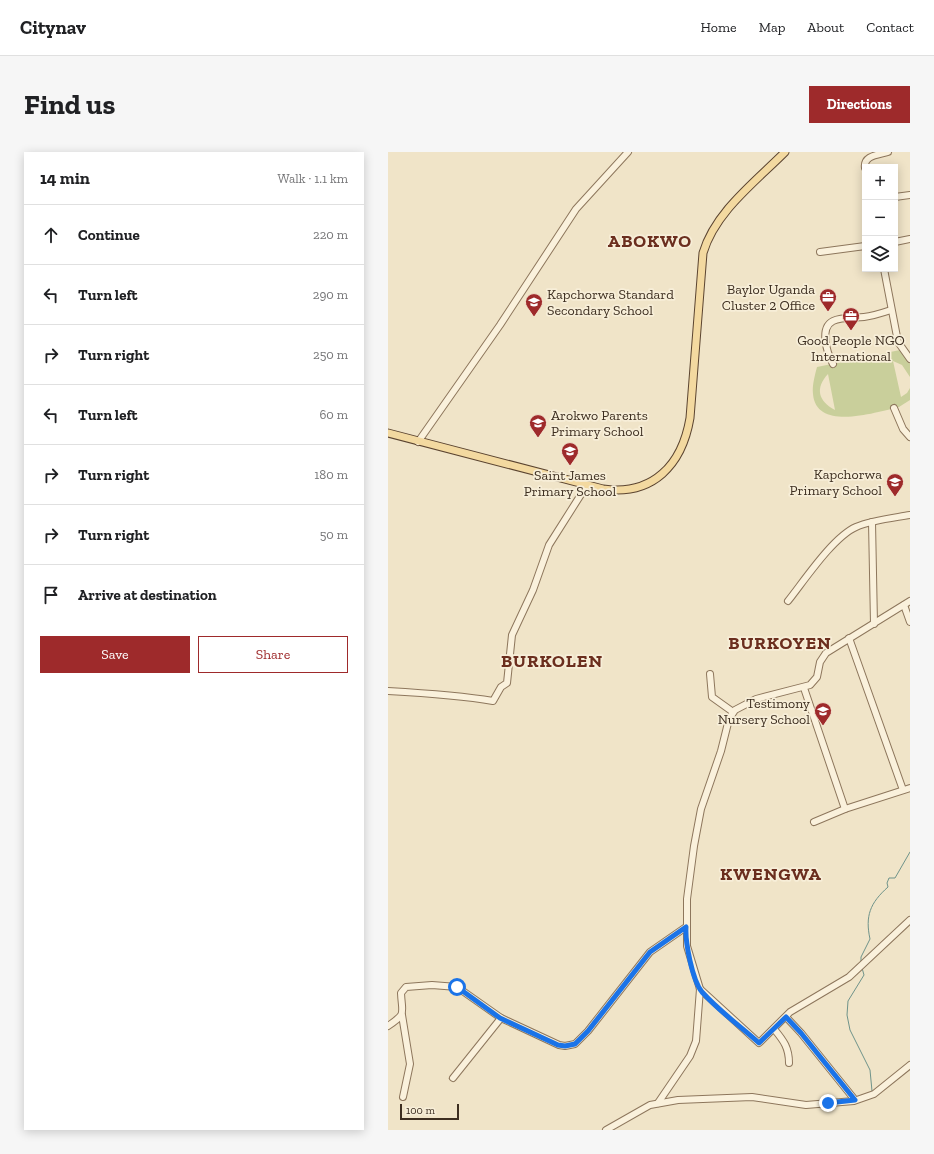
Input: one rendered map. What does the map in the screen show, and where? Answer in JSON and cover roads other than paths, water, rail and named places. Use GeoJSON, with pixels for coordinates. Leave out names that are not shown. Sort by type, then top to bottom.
{"type":"FeatureCollection","features":[{"type":"Feature","properties":{"kind":"main road"},"geometry":{"type":"LineString","coordinates":[[388,433],[587,485],[615,490],[646,485],[660,476],[672,465],[687,438],[690,418],[703,253],[707,240],[725,212],[785,152]]}},
{"type":"Feature","properties":{"kind":"street"},"geometry":{"type":"LineString","coordinates":[[418,442],[508,314],[576,210],[628,152]]}},
{"type":"Feature","properties":{"kind":"street"},"geometry":{"type":"LineString","coordinates":[[865,164],[868,158],[888,152]]}},
{"type":"Feature","properties":{"kind":"street"},"geometry":{"type":"LineString","coordinates":[[898,197],[910,195]]}},
{"type":"Feature","properties":{"kind":"street"},"geometry":{"type":"LineString","coordinates":[[898,241],[910,239]]}},
{"type":"Feature","properties":{"kind":"street"},"geometry":{"type":"LineString","coordinates":[[820,252],[862,246]]}},
{"type":"Feature","properties":{"kind":"street"},"geometry":{"type":"LineString","coordinates":[[885,272],[898,342],[910,358]]}},
{"type":"Feature","properties":{"kind":"street"},"geometry":{"type":"LineString","coordinates":[[833,364],[829,356],[825,335],[827,327],[833,321],[878,315],[891,310]]}},
{"type":"Feature","properties":{"kind":"street"},"geometry":{"type":"LineString","coordinates":[[894,408],[903,429],[910,437]]}},
{"type":"Feature","properties":{"kind":"street"},"geometry":{"type":"LineString","coordinates":[[388,691],[471,697],[493,701],[501,687],[506,683],[512,635],[533,590],[549,545],[587,485]]}},
{"type":"Feature","properties":{"kind":"street"},"geometry":{"type":"LineString","coordinates":[[788,601],[829,549],[844,535],[857,526],[910,514]]}},
{"type":"Feature","properties":{"kind":"street"},"geometry":{"type":"LineString","coordinates":[[872,522],[874,624]]}},
{"type":"Feature","properties":{"kind":"street"},"geometry":{"type":"LineString","coordinates":[[658,1103],[690,1056],[696,1041],[700,989],[687,946],[687,899],[694,846],[701,809],[721,751],[729,719],[733,712],[756,699],[804,688],[816,679],[820,662],[826,653],[910,601]]}},
{"type":"Feature","properties":{"kind":"street"},"geometry":{"type":"LineString","coordinates":[[904,605],[910,622]]}},
{"type":"Feature","properties":{"kind":"street"},"geometry":{"type":"LineString","coordinates":[[849,638],[903,790]]}},
{"type":"Feature","properties":{"kind":"street"},"geometry":{"type":"LineString","coordinates":[[710,674],[712,697],[733,712]]}},
{"type":"Feature","properties":{"kind":"street"},"geometry":{"type":"LineString","coordinates":[[804,688],[846,809]]}},
{"type":"Feature","properties":{"kind":"street"},"geometry":{"type":"LineString","coordinates":[[814,822],[846,809],[910,788]]}},
{"type":"Feature","properties":{"kind":"street"},"geometry":{"type":"LineString","coordinates":[[700,989],[759,1043],[790,1012],[842,982],[910,920]]}},
{"type":"Feature","properties":{"kind":"street"},"geometry":{"type":"LineString","coordinates":[[403,1097],[410,1064],[402,1015],[401,993],[406,987],[432,985],[457,987],[500,1018],[558,1045],[565,1046],[575,1044],[588,1031],[650,952],[686,927]]}},
{"type":"Feature","properties":{"kind":"street"},"geometry":{"type":"LineString","coordinates":[[388,1026],[402,1015]]}},
{"type":"Feature","properties":{"kind":"street"},"geometry":{"type":"LineString","coordinates":[[786,1017],[801,1033],[855,1100]]}},
{"type":"Feature","properties":{"kind":"street"},"geometry":{"type":"LineString","coordinates":[[453,1078],[500,1018]]}},
{"type":"Feature","properties":{"kind":"street"},"geometry":{"type":"LineString","coordinates":[[774,1029],[786,1043],[789,1052],[789,1063]]}},
{"type":"Feature","properties":{"kind":"street"},"geometry":{"type":"LineString","coordinates":[[606,1130],[644,1108],[658,1103],[726,1097],[752,1097],[806,1105],[855,1100],[874,1094],[910,1065]]}},
{"type":"Feature","properties":{"kind":"waterway"},"geometry":{"type":"LineString","coordinates":[[861,961],[861,957],[870,939],[868,923],[870,910],[873,904],[888,887],[887,883],[889,878],[895,878],[910,852]]}},
{"type":"Feature","properties":{"kind":"waterway"},"geometry":{"type":"LineString","coordinates":[[862,968],[864,975],[848,1001],[847,1015],[850,1030],[870,1070],[872,1091]]}},
{"type":"Feature","properties":{"kind":"place","name":"Baylor Uganda Cluster 2 Office"},"geometry":{"type":"Point","coordinates":[828,312]}},
{"type":"Feature","properties":{"kind":"place","name":"Kapchorwa Standard Secondary School"},"geometry":{"type":"Point","coordinates":[534,317]}},
{"type":"Feature","properties":{"kind":"place","name":"Good People NGO International"},"geometry":{"type":"Point","coordinates":[851,331]}},
{"type":"Feature","properties":{"kind":"place","name":"Arokwo Parents Primary School"},"geometry":{"type":"Point","coordinates":[538,438]}},
{"type":"Feature","properties":{"kind":"place","name":"Saint James Primary School"},"geometry":{"type":"Point","coordinates":[570,466]}},
{"type":"Feature","properties":{"kind":"place","name":"Kapchorwa Primary School"},"geometry":{"type":"Point","coordinates":[895,497]}},
{"type":"Feature","properties":{"kind":"place","name":"Testimony Nursery School"},"geometry":{"type":"Point","coordinates":[823,726]}},
{"type":"Feature","properties":{"kind":"district","name":"ABOKWO"},"geometry":{"type":"Point","coordinates":[650,241]}},
{"type":"Feature","properties":{"kind":"district","name":"BURKOYEN"},"geometry":{"type":"Point","coordinates":[780,643]}},
{"type":"Feature","properties":{"kind":"district","name":"BURKOLEN"},"geometry":{"type":"Point","coordinates":[552,661]}},
{"type":"Feature","properties":{"kind":"district","name":"KWENGWA"},"geometry":{"type":"Point","coordinates":[771,874]}}]}
